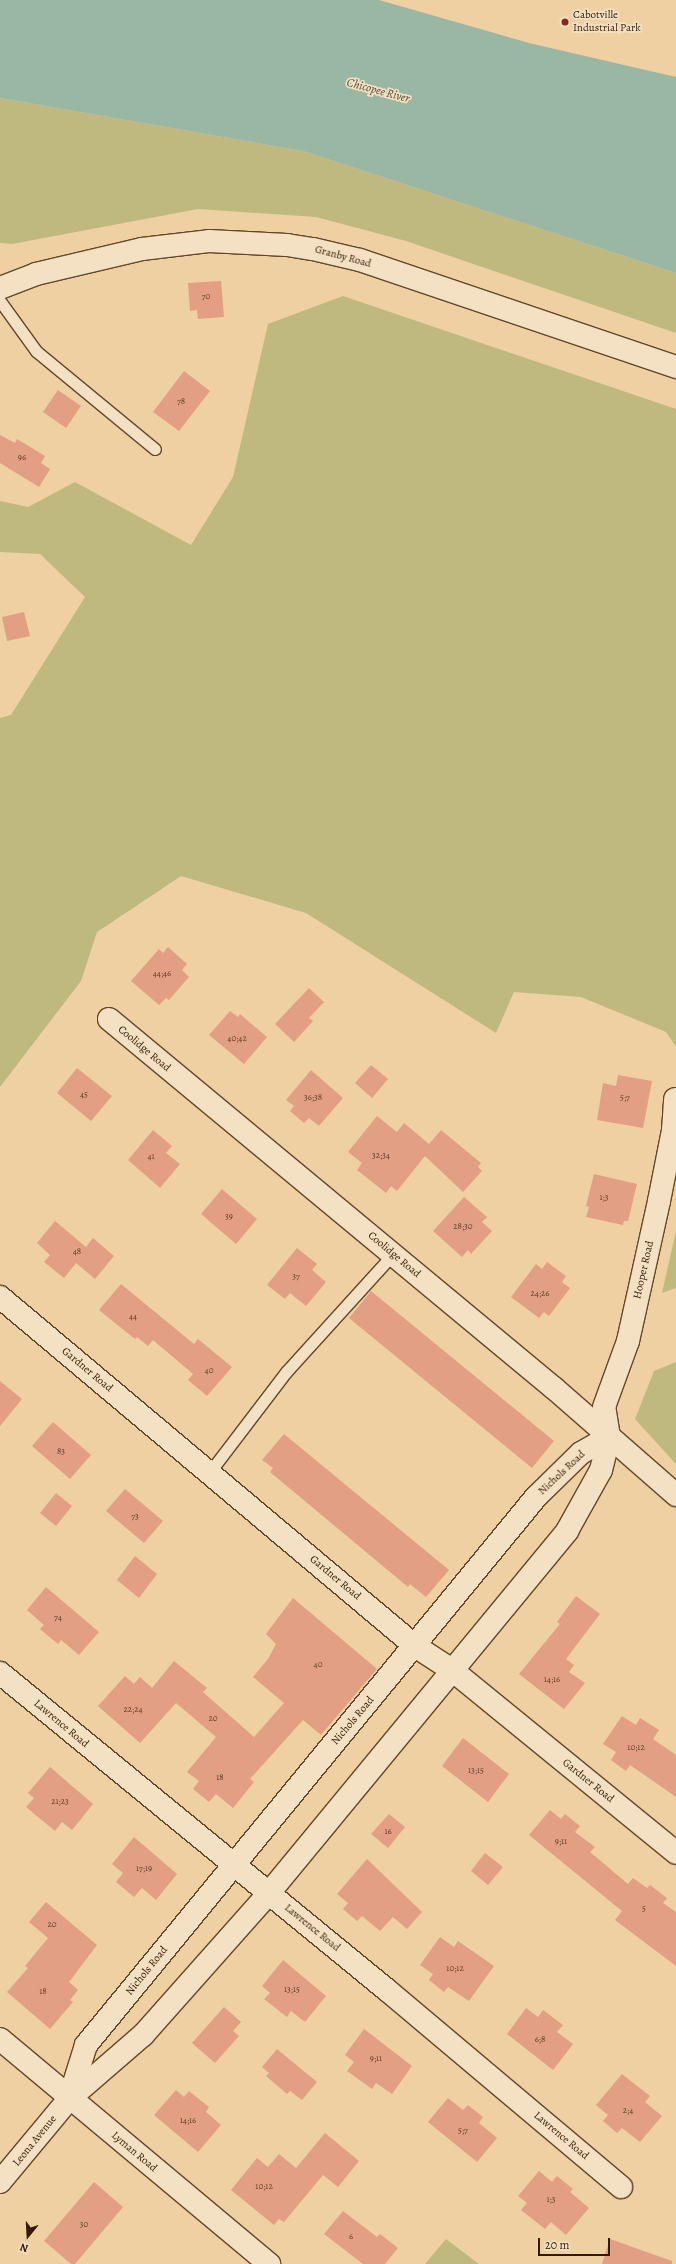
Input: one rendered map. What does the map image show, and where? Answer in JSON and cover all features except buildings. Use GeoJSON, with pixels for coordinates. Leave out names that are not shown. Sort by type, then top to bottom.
{"type":"FeatureCollection","features":[{"type":"Feature","properties":{"kind":"street","name":"Granby Road"},"geometry":{"type":"LineString","coordinates":[[0,288],[36,274],[103,257],[165,246],[208,242],[287,245],[313,248],[360,260],[676,367]]}},
{"type":"Feature","properties":{"kind":"street","name":"Coolidge Road"},"geometry":{"type":"LineString","coordinates":[[109,1019],[555,1389],[676,1495]]}},
{"type":"Feature","properties":{"kind":"street","name":"Hooper Road"},"geometry":{"type":"LineString","coordinates":[[609,1437],[604,1407],[630,1333],[660,1202],[673,1130],[675,1099]]}},
{"type":"Feature","properties":{"kind":"street","name":"Gardner Road"},"geometry":{"type":"LineString","coordinates":[[0,1297],[415,1646],[452,1670],[676,1853]]}},
{"type":"Feature","properties":{"kind":"street","name":"Nichols Road"},"geometry":{"type":"LineString","coordinates":[[69,2099],[86,2044],[415,1646],[536,1497],[581,1454],[609,1437]]}},
{"type":"Feature","properties":{"kind":"street","name":"Nichols Road"},"geometry":{"type":"LineString","coordinates":[[69,2099],[143,2035],[269,1893],[567,1531],[601,1470],[609,1437]]}},
{"type":"Feature","properties":{"kind":"street","name":"Lawrence Road"},"geometry":{"type":"LineString","coordinates":[[0,1673],[233,1866],[269,1893],[393,1995],[621,2187]]}},
{"type":"Feature","properties":{"kind":"street","name":"Lyman Road"},"geometry":{"type":"LineString","coordinates":[[0,2039],[69,2099],[269,2264]]}},
{"type":"Feature","properties":{"kind":"street","name":"Leona Avenue"},"geometry":{"type":"LineString","coordinates":[[0,2182],[69,2099]]}},
{"type":"Feature","properties":{"kind":"lane"},"geometry":{"type":"LineString","coordinates":[[0,301],[36,352],[155,449]]}},
{"type":"Feature","properties":{"kind":"lane"},"geometry":{"type":"LineString","coordinates":[[209,1473],[286,1372],[393,1254]]}},
{"type":"Feature","properties":{"kind":"shaded area"},"geometry":{"type":"Polygon","coordinates":[[[0,98],[303,151],[676,273],[676,333],[406,241],[316,217],[198,209],[12,244],[0,243],[0,98]]]}},
{"type":"Feature","properties":{"kind":"shaded area"},"geometry":{"type":"Polygon","coordinates":[[[343,296],[676,409],[676,1047],[666,1032],[581,997],[514,992],[496,1033],[306,913],[181,876],[97,932],[81,981],[0,1087],[0,718],[11,715],[85,597],[40,554],[0,552],[0,501],[28,507],[75,482],[191,545],[233,477],[268,324],[343,296]]]}},
{"type":"Feature","properties":{"kind":"shaded area"},"geometry":{"type":"Polygon","coordinates":[[[676,1231],[676,1288],[662,1293],[676,1231]]]}},
{"type":"Feature","properties":{"kind":"shaded area"},"geometry":{"type":"Polygon","coordinates":[[[676,1362],[676,1464],[635,1419],[654,1371],[676,1362]]]}},
{"type":"Feature","properties":{"kind":"shaded area"},"geometry":{"type":"Polygon","coordinates":[[[446,2239],[479,2264],[425,2264],[446,2239]]]}},
{"type":"Feature","properties":{"kind":"water","name":"Chicopee River"},"geometry":{"type":"Polygon","coordinates":[[[0,0],[379,0],[529,43],[676,77],[676,273],[303,151],[0,98],[0,0]]]}},
{"type":"Feature","properties":{"kind":"place","name":"Cabotville Industrial Park"},"geometry":{"type":"Point","coordinates":[565,22]}}]}
